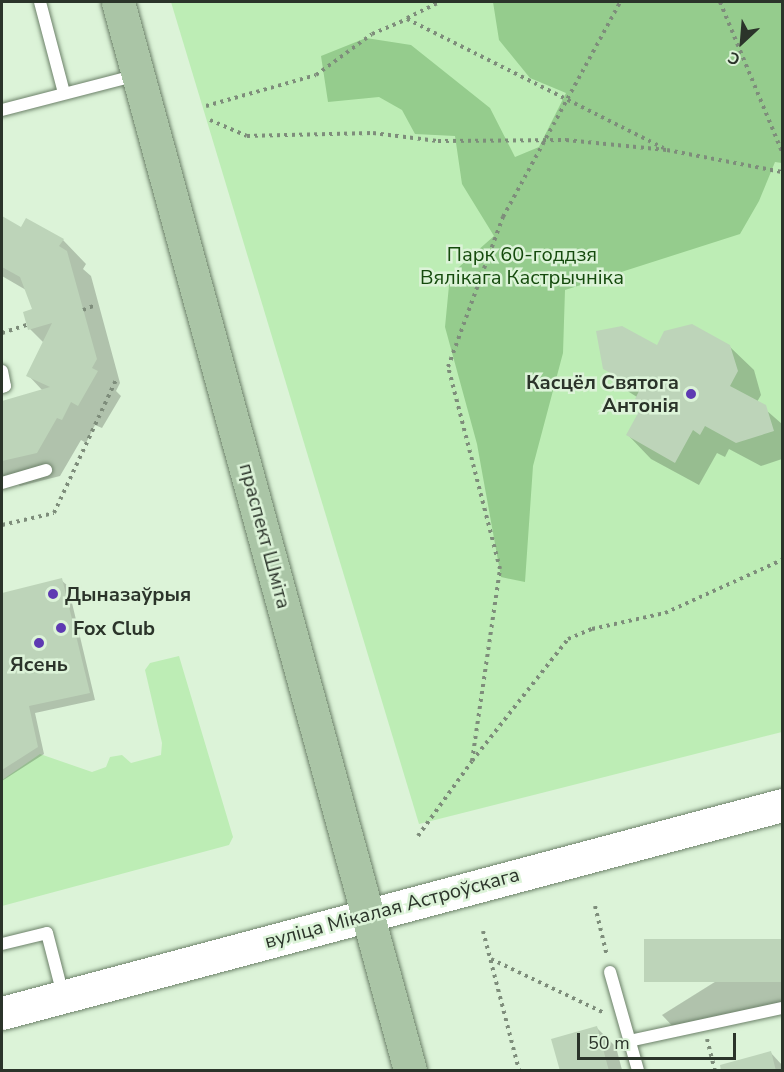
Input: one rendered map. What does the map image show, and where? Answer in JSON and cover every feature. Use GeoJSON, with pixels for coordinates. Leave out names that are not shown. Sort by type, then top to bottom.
{"type":"FeatureCollection","features":[{"type":"Feature","properties":{"kind":"main road","name":"праспект Шміта"},"geometry":{"type":"LineString","coordinates":[[118,2],[410,1071]]}},
{"type":"Feature","properties":{"kind":"main road","name":"вуліца Мікалая Астроўскага"},"geometry":{"type":"LineString","coordinates":[[2,1013],[783,805]]}},
{"type":"Feature","properties":{"kind":"lane"},"geometry":{"type":"LineString","coordinates":[[40,2],[64,93]]}},
{"type":"Feature","properties":{"kind":"lane"},"geometry":{"type":"LineString","coordinates":[[2,110],[138,74]]}},
{"type":"Feature","properties":{"kind":"lane"},"geometry":{"type":"LineString","coordinates":[[2,371],[5,386],[2,387]]}},
{"type":"Feature","properties":{"kind":"lane"},"geometry":{"type":"LineString","coordinates":[[2,483],[46,470]]}},
{"type":"Feature","properties":{"kind":"lane"},"geometry":{"type":"LineString","coordinates":[[2,944],[47,933],[63,996]]}},
{"type":"Feature","properties":{"kind":"lane"},"geometry":{"type":"LineString","coordinates":[[610,972],[638,1071]]}},
{"type":"Feature","properties":{"kind":"lane"},"geometry":{"type":"LineString","coordinates":[[629,1041],[704,1027],[783,1008]]}},
{"type":"Feature","properties":{"kind":"path"},"geometry":{"type":"LineString","coordinates":[[206,106],[316,75],[372,33],[440,2]]}},
{"type":"Feature","properties":{"kind":"path"},"geometry":{"type":"LineString","coordinates":[[472,761],[500,569],[448,367],[503,216],[620,2]]}},
{"type":"Feature","properties":{"kind":"path"},"geometry":{"type":"LineString","coordinates":[[720,2],[783,152]]}},
{"type":"Feature","properties":{"kind":"path"},"geometry":{"type":"LineString","coordinates":[[407,19],[668,150]]}},
{"type":"Feature","properties":{"kind":"path"},"geometry":{"type":"LineString","coordinates":[[210,120],[247,136],[373,133],[438,141],[545,140],[668,150],[783,172]]}},
{"type":"Feature","properties":{"kind":"path"},"geometry":{"type":"LineString","coordinates":[[83,310],[96,305]]}},
{"type":"Feature","properties":{"kind":"path"},"geometry":{"type":"LineString","coordinates":[[2,333],[27,325]]}},
{"type":"Feature","properties":{"kind":"path"},"geometry":{"type":"LineString","coordinates":[[2,525],[54,513],[117,378]]}},
{"type":"Feature","properties":{"kind":"path"},"geometry":{"type":"LineString","coordinates":[[418,836],[472,761],[568,639],[592,629],[665,613],[783,560]]}},
{"type":"Feature","properties":{"kind":"path"},"geometry":{"type":"LineString","coordinates":[[595,906],[610,972]]}},
{"type":"Feature","properties":{"kind":"path"},"geometry":{"type":"LineString","coordinates":[[483,931],[519,1071]]}},
{"type":"Feature","properties":{"kind":"path"},"geometry":{"type":"LineString","coordinates":[[491,959],[624,1022]]}},
{"type":"Feature","properties":{"kind":"path"},"geometry":{"type":"LineString","coordinates":[[704,1027],[714,1071]]}},
{"type":"Feature","properties":{"kind":"green space","name":"Парк 60-годдзя Вялікага Кастрычніка"},"geometry":{"type":"Polygon","coordinates":[[[171,2],[782,2],[782,732],[419,824],[171,2]]]}},
{"type":"Feature","properties":{"kind":"green space"},"geometry":{"type":"Polygon","coordinates":[[[493,2],[782,2],[782,163],[775,162],[759,201],[740,234],[565,290],[563,353],[533,466],[525,582],[501,577],[477,444],[445,327],[450,275],[494,236],[462,184],[455,136],[415,134],[402,110],[379,97],[328,102],[321,56],[366,38],[411,45],[490,108],[515,157],[539,147],[566,93],[530,78],[499,40],[493,2]]]}},
{"type":"Feature","properties":{"kind":"green space"},"geometry":{"type":"Polygon","coordinates":[[[179,656],[233,837],[229,845],[2,906],[2,780],[40,754],[92,772],[106,767],[110,757],[122,755],[131,763],[161,755],[162,743],[145,670],[150,663],[179,656]]]}},
{"type":"Feature","properties":{"kind":"building"},"geometry":{"type":"Polygon","coordinates":[[[2,216],[21,227],[26,218],[64,239],[59,246],[67,251],[97,359],[92,368],[98,371],[78,406],[71,402],[62,420],[57,418],[37,453],[2,461],[2,401],[50,387],[26,376],[52,323],[28,330],[23,312],[32,309],[20,277],[2,267],[2,216]]]}},
{"type":"Feature","properties":{"kind":"building","name":"Касцёл Святога Антонія"},"geometry":{"type":"Polygon","coordinates":[[[692,324],[730,345],[738,371],[730,386],[766,405],[774,431],[736,443],[705,426],[700,435],[693,430],[675,463],[626,435],[643,404],[635,399],[640,389],[603,369],[596,331],[622,326],[657,345],[664,331],[692,324]]]}},
{"type":"Feature","properties":{"kind":"building","name":"Ясень"},"geometry":{"type":"Polygon","coordinates":[[[62,578],[90,693],[29,706],[38,747],[2,770],[2,593],[62,578]]]}},
{"type":"Feature","properties":{"kind":"building"},"geometry":{"type":"Polygon","coordinates":[[[644,939],[782,939],[782,982],[644,982],[644,939]]]}},
{"type":"Feature","properties":{"kind":"building"},"geometry":{"type":"Polygon","coordinates":[[[597,1026],[609,1071],[560,1071],[551,1039],[597,1026]]]}},
{"type":"Feature","properties":{"kind":"building"},"geometry":{"type":"Polygon","coordinates":[[[771,1051],[776,1071],[721,1071],[720,1065],[771,1051]]]}},
{"type":"Feature","properties":{"kind":"place","name":"Касцёл Святога Антонія"},"geometry":{"type":"Point","coordinates":[691,394]}},
{"type":"Feature","properties":{"kind":"place","name":"Дыназаўрыя"},"geometry":{"type":"Point","coordinates":[53,594]}},
{"type":"Feature","properties":{"kind":"place","name":"Fox Club"},"geometry":{"type":"Point","coordinates":[61,628]}},
{"type":"Feature","properties":{"kind":"place","name":"Ясень"},"geometry":{"type":"Point","coordinates":[39,643]}}]}
